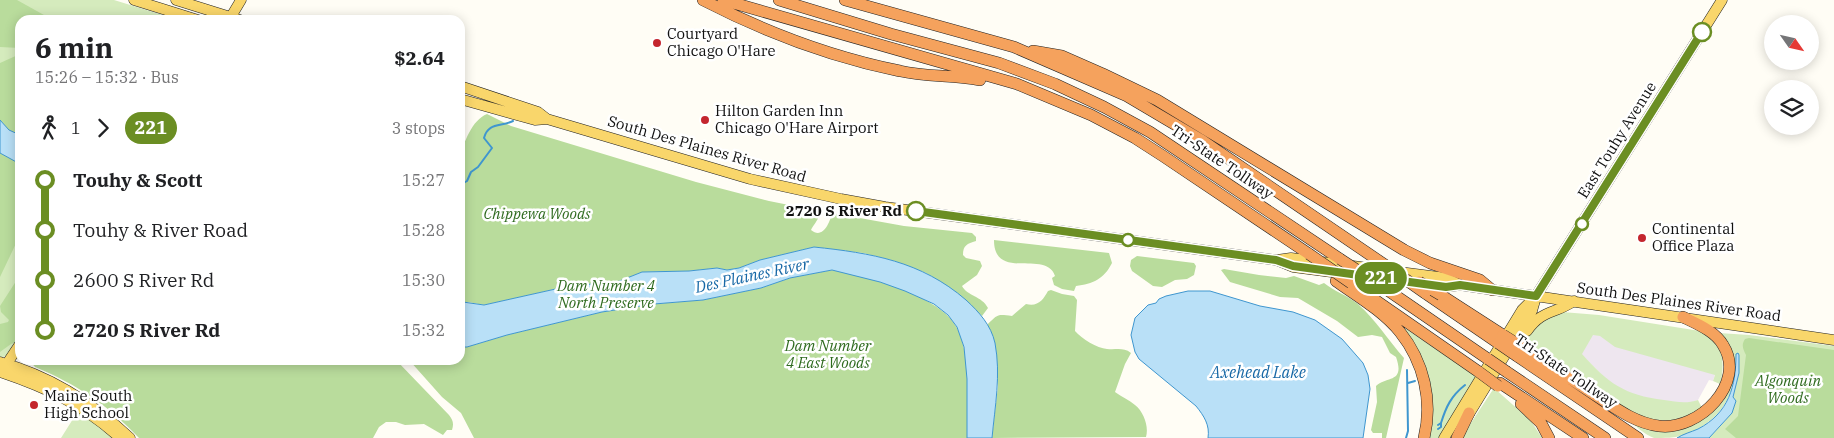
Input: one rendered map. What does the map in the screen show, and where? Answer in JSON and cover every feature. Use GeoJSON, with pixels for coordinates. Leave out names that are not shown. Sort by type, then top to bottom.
{"type":"FeatureCollection","features":[{"type":"Feature","properties":{"kind":"highway"},"geometry":{"type":"LineString","coordinates":[[703,0],[762,29],[844,57],[901,71],[971,78],[1038,93]]}},
{"type":"Feature","properties":{"kind":"highway"},"geometry":{"type":"LineString","coordinates":[[723,0],[1000,79],[1091,115],[1135,138],[1305,254],[1404,320],[1429,334],[1499,384],[1583,438]]}},
{"type":"Feature","properties":{"kind":"highway","name":"Tri-State Tollway"},"geometry":{"type":"LineString","coordinates":[[779,0],[891,34],[999,63],[1054,84],[1096,103],[1150,132],[1605,438]]}},
{"type":"Feature","properties":{"kind":"highway","name":"Tri-State Tollway"},"geometry":{"type":"LineString","coordinates":[[845,0],[1014,47],[1127,96],[1166,118],[1400,274],[1425,293],[1500,339],[1638,438]]}},
{"type":"Feature","properties":{"kind":"highway"},"geometry":{"type":"LineString","coordinates":[[1014,47],[1062,56],[1157,100],[1404,250],[1430,263],[1480,280],[1492,290]]}},
{"type":"Feature","properties":{"kind":"highway"},"geometry":{"type":"LineString","coordinates":[[1305,254],[1401,333],[1412,351],[1428,395],[1428,417],[1424,438]]}},
{"type":"Feature","properties":{"kind":"highway"},"geometry":{"type":"LineString","coordinates":[[1400,274],[1429,287],[1500,339]]}},
{"type":"Feature","properties":{"kind":"highway"},"geometry":{"type":"LineString","coordinates":[[1516,350],[1620,411],[1651,424],[1660,426],[1678,425],[1696,418],[1712,406],[1725,386],[1729,366],[1726,350],[1718,338],[1710,331],[1683,317]]}},
{"type":"Feature","properties":{"kind":"highway"},"geometry":{"type":"LineString","coordinates":[[1499,384],[1535,417],[1549,438]]}},
{"type":"Feature","properties":{"kind":"highway"},"geometry":{"type":"LineString","coordinates":[[1455,438],[1469,413]]}},
{"type":"Feature","properties":{"kind":"main road"},"geometry":{"type":"LineString","coordinates":[[134,0],[182,15]]}},
{"type":"Feature","properties":{"kind":"main road"},"geometry":{"type":"LineString","coordinates":[[176,0],[221,15]]}},
{"type":"Feature","properties":{"kind":"main road"},"geometry":{"type":"LineString","coordinates":[[235,15],[241,0]]}},
{"type":"Feature","properties":{"kind":"main road","name":"East Touhy Avenue"},"geometry":{"type":"LineString","coordinates":[[1444,438],[1522,310],[1536,296],[1722,0]]}},
{"type":"Feature","properties":{"kind":"main road","name":"South Des Plaines River Road"},"geometry":{"type":"LineString","coordinates":[[465,88],[538,112],[548,119],[750,179],[841,199],[892,208],[1276,260],[1293,266],[1436,286],[1460,285],[1834,340]]}},
{"type":"Feature","properties":{"kind":"main road","name":"South Des Plaines River Road"},"geometry":{"type":"LineString","coordinates":[[465,100],[535,120],[548,119]]}},
{"type":"Feature","properties":{"kind":"main road","name":"East Touhy Avenue"},"geometry":{"type":"LineString","coordinates":[[1469,413],[1516,350],[1536,296]]}},
{"type":"Feature","properties":{"kind":"main road"},"geometry":{"type":"LineString","coordinates":[[1516,350],[1534,321],[1542,315],[1562,309],[1574,301]]}},
{"type":"Feature","properties":{"kind":"main road"},"geometry":{"type":"LineString","coordinates":[[8,367],[15,354]]}},
{"type":"Feature","properties":{"kind":"main road"},"geometry":{"type":"LineString","coordinates":[[8,367],[89,413],[120,438]]}},
{"type":"Feature","properties":{"kind":"main road"},"geometry":{"type":"LineString","coordinates":[[8,367],[46,379],[76,394],[103,414],[130,438]]}},
{"type":"Feature","properties":{"kind":"shaded area"},"geometry":{"type":"Polygon","coordinates":[[[1549,323],[1718,365],[1713,381],[1709,380],[1698,400],[1667,411],[1629,401],[1549,323]]]}},
{"type":"Feature","properties":{"kind":"green space"},"geometry":{"type":"Polygon","coordinates":[[[0,0],[114,0],[163,15],[15,15],[15,345],[9,355],[0,358],[0,0]]]}},
{"type":"Feature","properties":{"kind":"green space"},"geometry":{"type":"Polygon","coordinates":[[[0,0],[17,0],[44,15],[15,15],[15,48],[0,47],[0,0]]]}},
{"type":"Feature","properties":{"kind":"green space"},"geometry":{"type":"Polygon","coordinates":[[[15,56],[15,133],[9,130],[0,120],[0,63],[15,56]]]}},
{"type":"Feature","properties":{"kind":"green space","name":"Chippewa Woods"},"geometry":{"type":"Polygon","coordinates":[[[487,114],[511,126],[696,182],[769,201],[814,210],[819,215],[811,230],[815,233],[825,229],[832,213],[904,226],[972,233],[976,237],[976,241],[966,245],[963,255],[966,258],[980,261],[982,266],[977,275],[962,286],[988,308],[982,316],[957,293],[926,273],[891,260],[863,253],[814,247],[727,270],[717,268],[689,271],[642,272],[617,282],[569,286],[484,305],[465,302],[465,141],[473,126],[487,114]]]}},
{"type":"Feature","properties":{"kind":"green space"},"geometry":{"type":"Polygon","coordinates":[[[0,153],[15,161],[15,246],[0,277],[0,153]]]}},
{"type":"Feature","properties":{"kind":"green space"},"geometry":{"type":"Polygon","coordinates":[[[994,240],[1109,253],[1112,263],[1102,277],[1097,280],[1076,286],[1074,291],[1062,289],[1054,285],[1052,278],[1055,276],[1050,268],[1042,265],[1011,263],[1002,260],[996,252],[994,240]]]}},
{"type":"Feature","properties":{"kind":"green space"},"geometry":{"type":"Polygon","coordinates":[[[1137,256],[1194,263],[1196,266],[1194,275],[1187,279],[1175,280],[1162,287],[1153,286],[1132,271],[1130,266],[1131,260],[1137,256]]]}},
{"type":"Feature","properties":{"kind":"green space","name":"Dam Number 4 East Woods"},"geometry":{"type":"Polygon","coordinates":[[[832,270],[864,277],[919,297],[936,306],[948,316],[957,328],[965,352],[968,382],[967,438],[474,438],[461,413],[442,397],[413,365],[465,365],[465,347],[507,335],[602,312],[654,304],[703,300],[761,288],[790,278],[832,270]]]}},
{"type":"Feature","properties":{"kind":"green space"},"geometry":{"type":"Polygon","coordinates":[[[1221,270],[1286,278],[1294,276],[1319,285],[1324,283],[1354,301],[1364,310],[1404,358],[1386,438],[1382,438],[1382,433],[1373,433],[1371,430],[1377,402],[1376,386],[1394,378],[1397,375],[1398,365],[1396,357],[1390,353],[1382,337],[1372,335],[1358,337],[1337,321],[1298,298],[1280,297],[1230,282],[1221,270]]]}},
{"type":"Feature","properties":{"kind":"green space"},"geometry":{"type":"Polygon","coordinates":[[[15,283],[15,342],[0,352],[0,324],[9,320],[1,312],[0,306],[15,283]]]}},
{"type":"Feature","properties":{"kind":"green space"},"geometry":{"type":"Polygon","coordinates":[[[1051,290],[1074,296],[1077,300],[1075,331],[1082,337],[1099,347],[1123,349],[1131,353],[1115,392],[1133,403],[1141,412],[1146,424],[1146,437],[992,438],[998,386],[987,325],[998,316],[1012,316],[1026,304],[1037,304],[1051,290]]]}},
{"type":"Feature","properties":{"kind":"green space"},"geometry":{"type":"Polygon","coordinates":[[[1562,312],[1599,315],[1700,331],[1715,339],[1718,343],[1722,354],[1723,367],[1720,384],[1713,381],[1715,375],[1615,347],[1600,336],[1593,335],[1582,354],[1609,380],[1627,391],[1650,398],[1681,402],[1698,400],[1702,408],[1682,418],[1671,420],[1649,418],[1630,411],[1522,342],[1540,320],[1562,312]]]}},
{"type":"Feature","properties":{"kind":"green space"},"geometry":{"type":"Polygon","coordinates":[[[1400,325],[1478,377],[1441,438],[1428,438],[1432,417],[1400,325]]]}},
{"type":"Feature","properties":{"kind":"green space","name":"Algonquin Woods"},"geometry":{"type":"Polygon","coordinates":[[[1719,333],[1834,346],[1834,438],[1709,438],[1728,416],[1736,401],[1733,397],[1739,373],[1738,353],[1736,354],[1734,382],[1725,404],[1717,414],[1697,429],[1677,437],[1654,438],[1644,433],[1628,420],[1680,428],[1730,386],[1719,333]]]}},
{"type":"Feature","properties":{"kind":"green space","name":"Algonquin Woods"},"geometry":{"type":"Polygon","coordinates":[[[1745,339],[1834,350],[1834,438],[1736,438],[1725,429],[1738,416],[1746,355],[1743,345],[1745,339]]]}},
{"type":"Feature","properties":{"kind":"green space"},"geometry":{"type":"Polygon","coordinates":[[[33,365],[401,365],[449,415],[453,426],[452,430],[447,430],[443,435],[424,424],[405,425],[396,422],[386,422],[379,427],[373,438],[139,438],[115,415],[91,396],[33,365]]]}},
{"type":"Feature","properties":{"kind":"green space"},"geometry":{"type":"Polygon","coordinates":[[[1494,388],[1531,421],[1542,438],[1461,438],[1494,388]]]}},
{"type":"Feature","properties":{"kind":"green space"},"geometry":{"type":"Polygon","coordinates":[[[78,411],[115,438],[61,438],[78,411]]]}},
{"type":"Feature","properties":{"kind":"water"},"geometry":{"type":"Polygon","coordinates":[[[0,120],[9,130],[15,133],[15,161],[0,153],[0,120]]]}},
{"type":"Feature","properties":{"kind":"water","name":"Des Plaines River"},"geometry":{"type":"Polygon","coordinates":[[[814,247],[855,252],[894,261],[913,268],[931,276],[966,300],[984,319],[991,330],[995,343],[997,391],[992,438],[967,438],[967,379],[964,347],[957,327],[948,315],[934,304],[905,291],[880,282],[832,270],[790,278],[761,288],[703,300],[654,304],[602,312],[465,347],[465,302],[484,305],[569,286],[617,282],[642,272],[689,271],[717,268],[727,270],[739,268],[760,260],[814,247]]]}},
{"type":"Feature","properties":{"kind":"water","name":"Axehead Lake"},"geometry":{"type":"Polygon","coordinates":[[[1188,291],[1210,291],[1260,306],[1293,312],[1315,320],[1342,339],[1363,363],[1368,375],[1370,389],[1363,438],[1208,438],[1207,425],[1199,410],[1139,359],[1135,352],[1131,335],[1135,318],[1148,305],[1156,303],[1159,299],[1166,296],[1188,291]]]}},
{"type":"Feature","properties":{"kind":"water"},"geometry":{"type":"Polygon","coordinates":[[[1738,353],[1739,373],[1733,397],[1736,401],[1732,413],[1709,438],[1677,438],[1709,422],[1724,407],[1732,388],[1736,354],[1738,353]]]}},
{"type":"Feature","properties":{"kind":"waterway"},"geometry":{"type":"LineString","coordinates":[[465,182],[471,172],[478,167],[492,148],[484,138],[489,129],[513,121]]}},
{"type":"Feature","properties":{"kind":"waterway"},"geometry":{"type":"LineString","coordinates":[[1406,438],[1408,431],[1407,370]]}},
{"type":"Feature","properties":{"kind":"waterway"},"geometry":{"type":"LineString","coordinates":[[1408,383],[1415,381]]}},
{"type":"Feature","properties":{"kind":"waterway"},"geometry":{"type":"LineString","coordinates":[[1438,425],[1441,423],[1447,407],[1453,398],[1465,385]]}},
{"type":"Feature","properties":{"kind":"waterway"},"geometry":{"type":"LineString","coordinates":[[1438,429],[1441,427],[1441,423]]}},
{"type":"Feature","properties":{"kind":"bus line","name":"221"},"geometry":{"type":"LineString","coordinates":[[916,211],[1276,260],[1293,266],[1446,287],[1460,285],[1536,296],[1702,32]]}},
{"type":"Feature","properties":{"kind":"place","name":"Courtyard Chicago O'Hare"},"geometry":{"type":"Point","coordinates":[657,43]}},
{"type":"Feature","properties":{"kind":"place","name":"Hilton Garden Inn Chicago O'Hare Airport"},"geometry":{"type":"Point","coordinates":[705,120]}},
{"type":"Feature","properties":{"kind":"place","name":"2720 S River Rd"},"geometry":{"type":"Point","coordinates":[916,211]}},
{"type":"Feature","properties":{"kind":"place","name":"Continental Office Plaza"},"geometry":{"type":"Point","coordinates":[1642,238]}},
{"type":"Feature","properties":{"kind":"place","name":"Maine South High School"},"geometry":{"type":"Point","coordinates":[34,405]}},
{"type":"Feature","properties":{"kind":"park label","name":"Dam Number 4 North Preserve"},"geometry":{"type":"Point","coordinates":[606,294]}}]}
